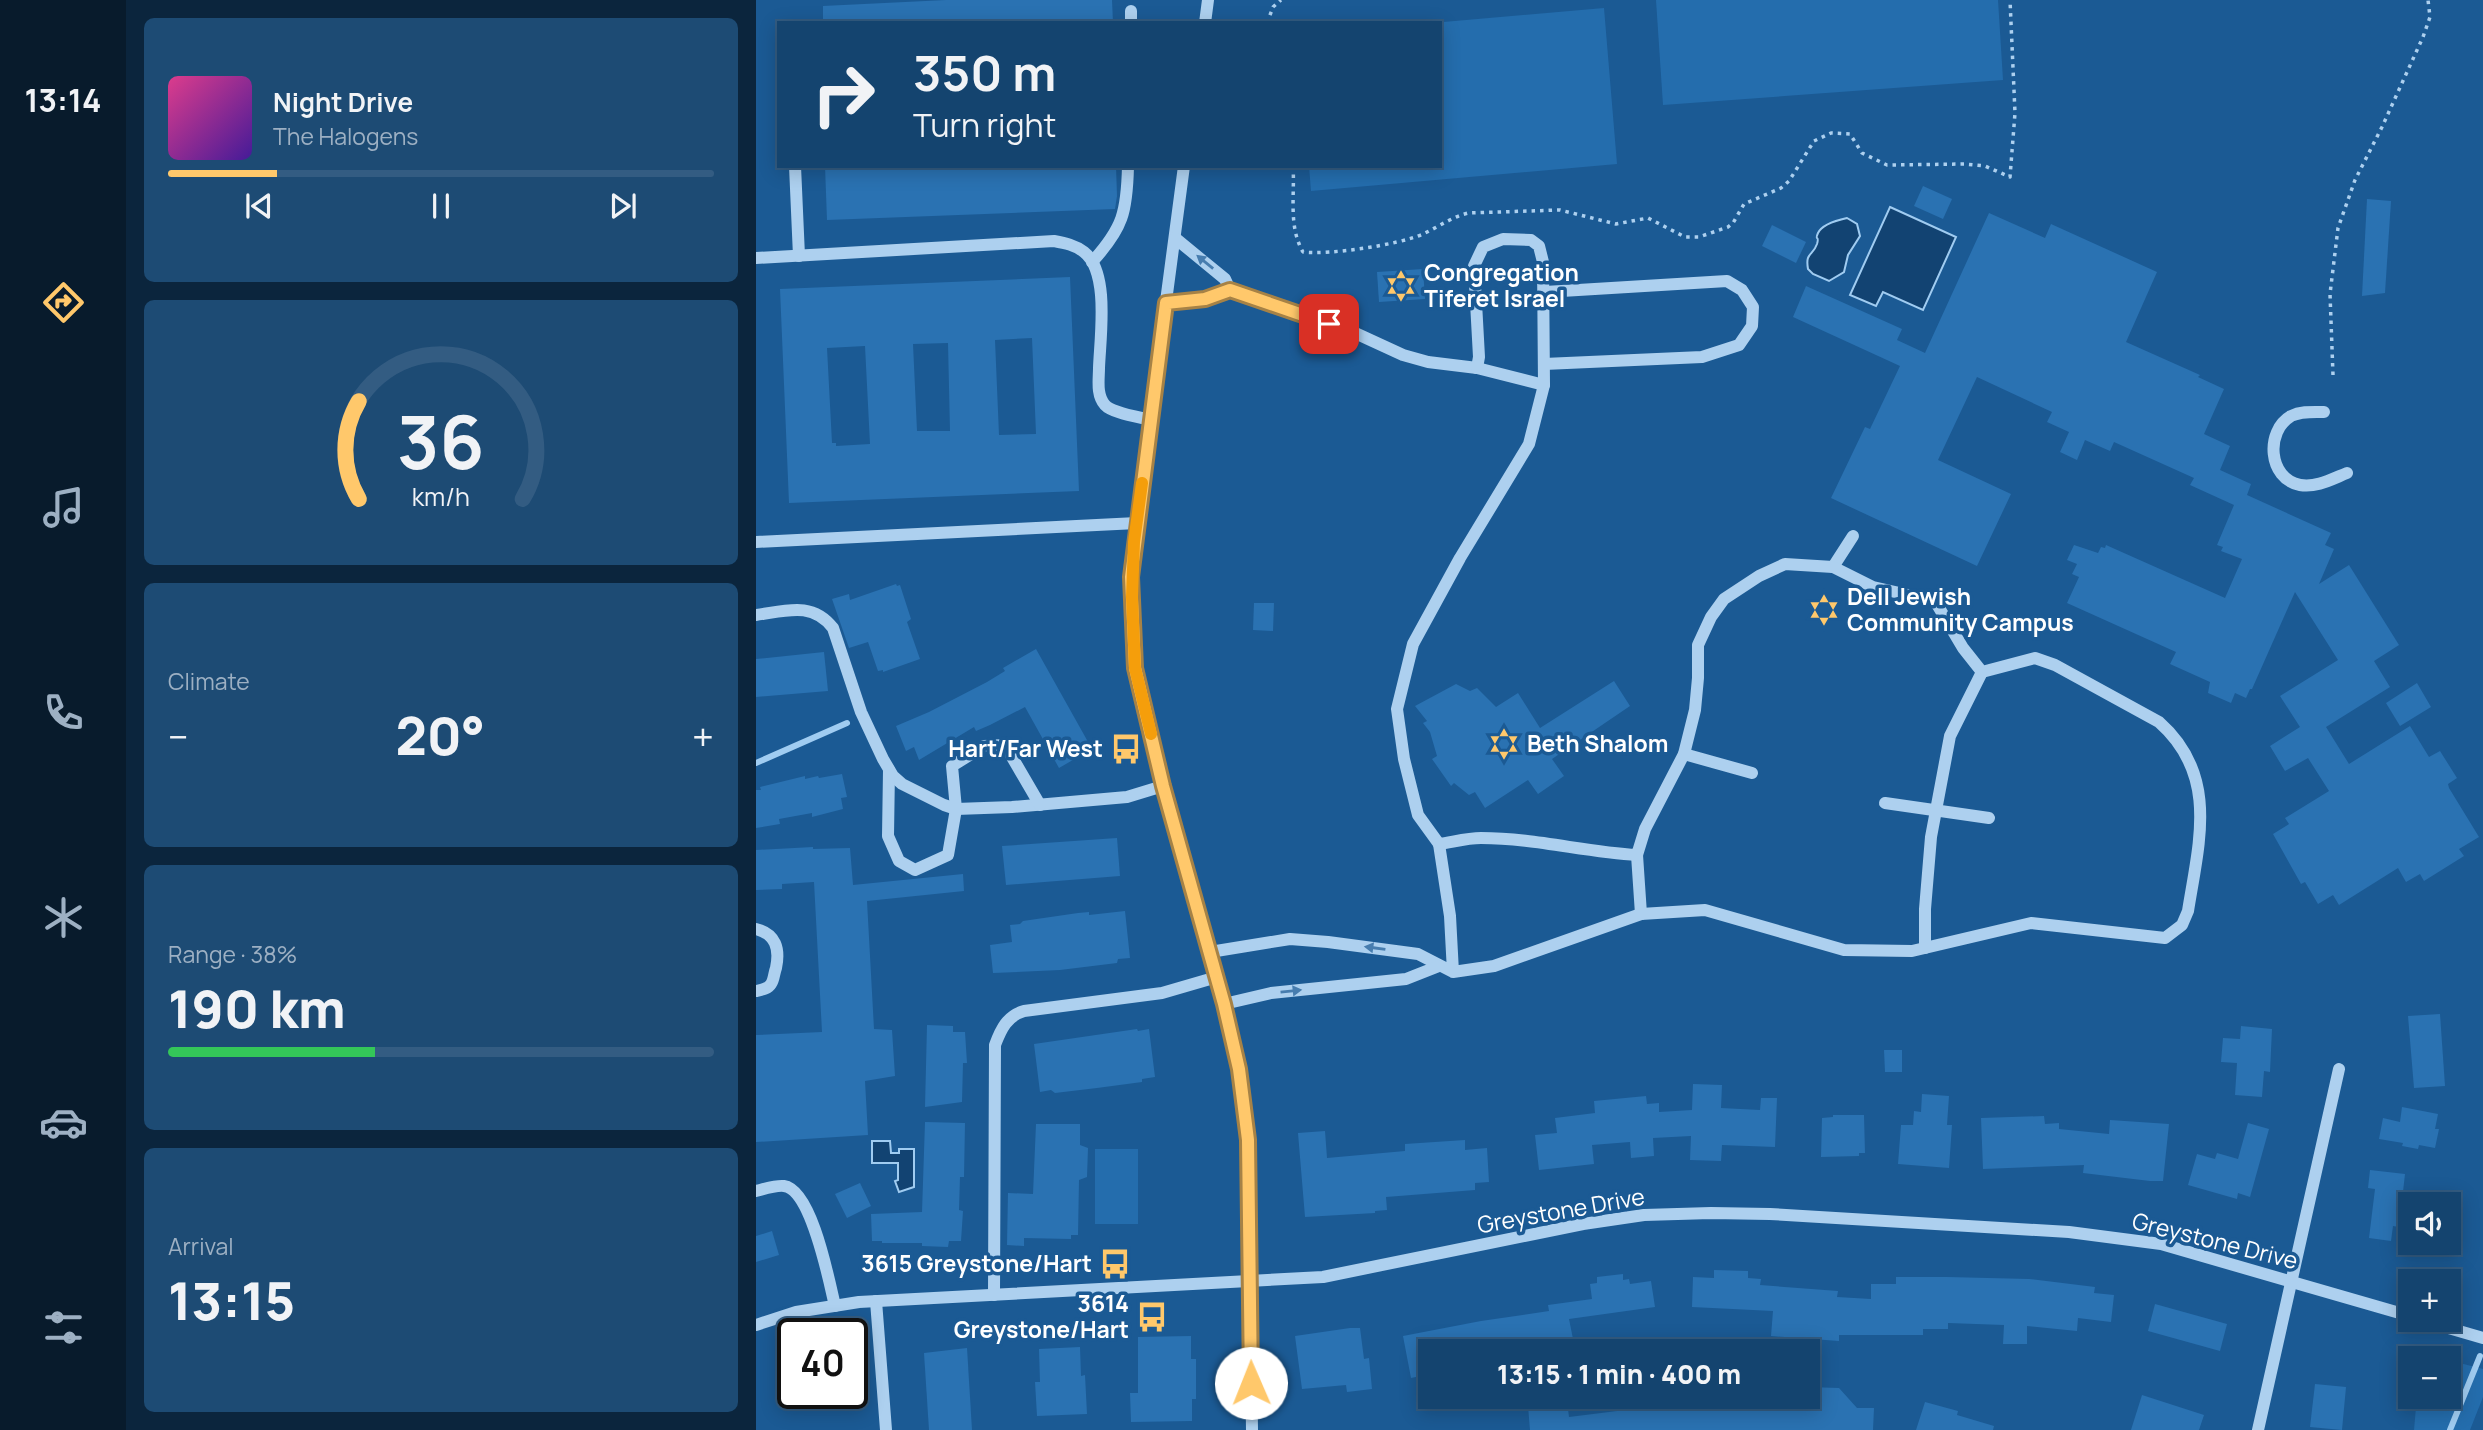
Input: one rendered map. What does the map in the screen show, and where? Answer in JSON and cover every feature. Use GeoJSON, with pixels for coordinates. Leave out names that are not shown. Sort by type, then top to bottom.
{"type":"FeatureCollection","features":[{"type":"Feature","properties":{"kind":"street"},"geometry":{"type":"LineString","coordinates":[[1205,21],[1208,0]]}},
{"type":"Feature","properties":{"kind":"street"},"geometry":{"type":"LineString","coordinates":[[795,168],[799,256]]}},
{"type":"Feature","properties":{"kind":"street"},"geometry":{"type":"LineString","coordinates":[[1092,262],[1112,240],[1124,214],[1128,168]]}},
{"type":"Feature","properties":{"kind":"street"},"geometry":{"type":"LineString","coordinates":[[1184,168],[1131,577],[1135,668],[1163,786],[1217,977],[1239,1069],[1248,1140],[1252,1430]]}},
{"type":"Feature","properties":{"kind":"street"},"geometry":{"type":"LineString","coordinates":[[1175,238],[1225,279],[1230,290]]}},
{"type":"Feature","properties":{"kind":"street"},"geometry":{"type":"LineString","coordinates":[[1453,972],[1450,916],[1439,844],[1418,815],[1404,759],[1397,709],[1413,644],[1460,558],[1530,443],[1544,385],[1545,292],[1539,246],[1531,240],[1503,239],[1483,247],[1474,266],[1478,368]]}},
{"type":"Feature","properties":{"kind":"street"},"geometry":{"type":"LineString","coordinates":[[756,258],[1054,241],[1074,245],[1087,253],[1100,280],[1098,386],[1101,400],[1106,406],[1150,420]]}},
{"type":"Feature","properties":{"kind":"street"},"geometry":{"type":"LineString","coordinates":[[1544,364],[1702,357],[1740,345],[1752,326],[1753,307],[1742,290],[1727,281],[1545,292]]}},
{"type":"Feature","properties":{"kind":"street"},"geometry":{"type":"LineString","coordinates":[[1166,303],[1205,299],[1230,290],[1353,332],[1403,355],[1428,362],[1478,368],[1544,385]]}},
{"type":"Feature","properties":{"kind":"street"},"geometry":{"type":"LineString","coordinates":[[2324,412],[2306,412],[2290,417],[2276,433],[2273,441],[2275,461],[2289,480],[2301,485],[2324,483],[2347,473]]}},
{"type":"Feature","properties":{"kind":"street"},"geometry":{"type":"LineString","coordinates":[[756,542],[1137,523]]}},
{"type":"Feature","properties":{"kind":"street"},"geometry":{"type":"LineString","coordinates":[[1833,567],[1853,536]]}},
{"type":"Feature","properties":{"kind":"street"},"geometry":{"type":"LineString","coordinates":[[1641,914],[1637,855],[1644,829],[1684,754],[1695,710],[1698,645],[1711,617],[1724,599],[1759,576],[1785,564],[1833,567],[1873,587],[1935,601],[1963,648],[1982,672]]}},
{"type":"Feature","properties":{"kind":"street"},"geometry":{"type":"LineString","coordinates":[[756,615],[797,610],[819,613],[826,619],[833,628],[862,712],[889,770],[902,784],[956,809],[1127,797],[1163,786]]}},
{"type":"Feature","properties":{"kind":"street"},"geometry":{"type":"LineString","coordinates":[[1210,952],[1290,939],[1418,954],[1453,972],[1494,966],[1641,914],[1705,910],[1844,950],[1912,951],[1925,948],[2031,923],[2165,938],[2182,925],[2188,911],[2202,822],[2197,778],[2174,735],[2159,722],[2133,707],[2079,681],[2054,665],[2035,658],[1982,672],[1950,736],[1931,837],[1925,909],[1925,948]]}},
{"type":"Feature","properties":{"kind":"street"},"geometry":{"type":"LineString","coordinates":[[889,770],[888,836],[899,861],[915,870],[948,855],[956,809],[952,766],[984,746],[1005,745],[1040,805]]}},
{"type":"Feature","properties":{"kind":"street"},"geometry":{"type":"LineString","coordinates":[[1684,754],[1752,773]]}},
{"type":"Feature","properties":{"kind":"street"},"geometry":{"type":"LineString","coordinates":[[1885,803],[1989,818]]}},
{"type":"Feature","properties":{"kind":"street"},"geometry":{"type":"LineString","coordinates":[[1439,844],[1480,838],[1637,855]]}},
{"type":"Feature","properties":{"kind":"street"},"geometry":{"type":"LineString","coordinates":[[756,929],[766,931],[777,944],[777,963],[772,983],[766,989],[756,991]]}},
{"type":"Feature","properties":{"kind":"street"},"geometry":{"type":"LineString","coordinates":[[1224,1004],[1271,993],[1406,979],[1439,966]]}},
{"type":"Feature","properties":{"kind":"street"},"geometry":{"type":"LineString","coordinates":[[994,1294],[995,1045],[1001,1030],[1016,1013],[1024,1011],[1162,993],[1217,977]]}},
{"type":"Feature","properties":{"kind":"street"},"geometry":{"type":"LineString","coordinates":[[2258,1430],[2339,1069]]}},
{"type":"Feature","properties":{"kind":"street"},"geometry":{"type":"LineString","coordinates":[[756,1191],[784,1186],[803,1202],[821,1251],[835,1306]]}},
{"type":"Feature","properties":{"kind":"street","name":"Greystone Drive"},"geometry":{"type":"LineString","coordinates":[[756,1325],[796,1312],[876,1301],[1323,1277],[1583,1224],[1644,1215],[1711,1213],[2069,1232],[2161,1244],[2398,1312]]}},
{"type":"Feature","properties":{"kind":"street"},"geometry":{"type":"LineString","coordinates":[[876,1301],[886,1430]]}},
{"type":"Feature","properties":{"kind":"street"},"geometry":{"type":"LineString","coordinates":[[2461,1332],[2483,1338]]}},
{"type":"Feature","properties":{"kind":"path"},"geometry":{"type":"LineString","coordinates":[[1267,21],[1273,7],[1281,0]]}},
{"type":"Feature","properties":{"kind":"path"},"geometry":{"type":"LineString","coordinates":[[1293,168],[1295,195],[1292,222],[1303,252],[1315,253],[1381,246],[1420,235],[1456,216],[1481,212],[1560,210],[1616,224],[1648,218],[1685,237],[1699,237],[1728,227],[1734,223],[1744,205],[1781,188],[1814,141],[1831,133],[1850,134],[1862,153],[1887,164],[1985,166],[2010,177],[2015,113],[2010,0]]}},
{"type":"Feature","properties":{"kind":"path"},"geometry":{"type":"LineString","coordinates":[[2333,375],[2330,294],[2338,228],[2355,180],[2423,37],[2430,17],[2428,0]]}},
{"type":"Feature","properties":{"kind":"shaded area"},"geometry":{"type":"Polygon","coordinates":[[[1656,0],[1998,0],[2003,80],[1663,105],[1656,0]]]}},
{"type":"Feature","properties":{"kind":"shaded area"},"geometry":{"type":"Polygon","coordinates":[[[1604,8],[1617,164],[1311,191],[1309,168],[1442,168],[1442,22],[1604,8]]]}},
{"type":"Feature","properties":{"kind":"shaded area"},"geometry":{"type":"Polygon","coordinates":[[[1890,207],[1956,237],[1923,310],[1883,292],[1876,306],[1850,295],[1890,207]]]}},
{"type":"Feature","properties":{"kind":"shaded area"},"geometry":{"type":"Polygon","coordinates":[[[1847,218],[1857,224],[1860,236],[1848,255],[1844,272],[1829,281],[1808,269],[1808,257],[1817,244],[1817,237],[1823,227],[1847,218]]]}},
{"type":"Feature","properties":{"kind":"shaded area"},"geometry":{"type":"Polygon","coordinates":[[[872,1141],[890,1141],[891,1153],[899,1153],[899,1149],[914,1149],[914,1187],[899,1192],[895,1181],[898,1180],[898,1163],[872,1163],[872,1141]]]}},
{"type":"Feature","properties":{"kind":"shaded area"},"geometry":{"type":"Polygon","coordinates":[[[1095,1149],[1138,1149],[1138,1224],[1095,1224],[1095,1149]]]}},
{"type":"Feature","properties":{"kind":"shaded area"},"geometry":{"type":"Polygon","coordinates":[[[2461,1363],[2483,1369],[2483,1397],[2470,1430],[2414,1430],[2416,1409],[2461,1409],[2461,1363]]]}},
{"type":"Feature","properties":{"kind":"building"},"geometry":{"type":"Polygon","coordinates":[[[946,0],[1112,0],[1113,21],[823,21],[823,6],[946,0]]]}},
{"type":"Feature","properties":{"kind":"building"},"geometry":{"type":"Polygon","coordinates":[[[825,168],[1116,168],[1115,209],[827,220],[825,168]]]}},
{"type":"Feature","properties":{"kind":"building"},"geometry":{"type":"Polygon","coordinates":[[[1923,186],[1952,199],[1943,219],[1914,206],[1923,186]]]}},
{"type":"Feature","properties":{"kind":"building"},"geometry":{"type":"Polygon","coordinates":[[[2367,199],[2391,201],[2385,293],[2362,296],[2367,199]]]}},
{"type":"Feature","properties":{"kind":"building"},"geometry":{"type":"Polygon","coordinates":[[[1989,213],[2045,238],[2051,224],[2157,272],[2126,342],[2200,375],[2198,377],[2224,389],[2204,434],[2230,446],[2220,470],[2251,484],[2247,495],[2331,533],[2325,545],[2334,549],[2319,584],[2349,565],[2399,645],[2374,661],[2390,687],[2326,727],[2349,764],[2410,726],[2429,757],[2440,751],[2457,778],[2448,784],[2449,788],[2479,837],[2459,849],[2464,856],[2424,881],[2420,874],[2406,882],[2398,868],[2339,905],[2333,895],[2318,904],[2305,882],[2301,884],[2273,834],[2289,824],[2285,818],[2329,791],[2308,758],[2285,771],[2270,746],[2300,727],[2280,696],[2338,660],[2295,592],[2252,689],[2246,698],[2235,693],[2231,703],[2208,693],[2210,682],[2170,664],[2176,652],[2067,603],[2079,577],[2072,574],[2077,564],[2067,560],[2074,545],[2098,553],[2101,547],[2105,548],[2106,545],[2225,598],[2242,559],[2221,551],[2223,547],[2217,545],[2234,505],[2190,485],[2194,478],[2114,442],[2110,451],[2085,440],[2077,460],[2060,452],[2069,432],[2047,422],[2052,412],[1977,377],[1938,460],[2011,494],[1977,566],[1831,498],[1865,427],[1870,429],[1900,366],[1793,317],[1806,286],[1902,329],[1897,340],[1925,353],[1989,213]]]}},
{"type":"Feature","properties":{"kind":"building"},"geometry":{"type":"Polygon","coordinates":[[[1772,225],[1806,242],[1796,263],[1762,246],[1772,225]]]}},
{"type":"Feature","properties":{"kind":"building","name":"Congregation Tiferet Israel"},"geometry":{"type":"Polygon","coordinates":[[[1423,269],[1425,299],[1379,302],[1377,272],[1423,269]]]}},
{"type":"Feature","properties":{"kind":"building"},"geometry":{"type":"Polygon","coordinates":[[[1070,277],[1079,491],[789,503],[780,289],[1070,277]],[[1032,338],[995,340],[999,435],[1036,434],[1032,338]],[[948,343],[913,344],[917,431],[950,431],[948,343]],[[865,346],[827,348],[832,443],[836,443],[836,446],[870,444],[865,346]]]}},
{"type":"Feature","properties":{"kind":"building"},"geometry":{"type":"Polygon","coordinates":[[[896,584],[900,585],[911,619],[907,622],[920,659],[883,672],[878,671],[868,642],[849,648],[832,599],[849,594],[850,600],[896,584]]]}},
{"type":"Feature","properties":{"kind":"building"},"geometry":{"type":"Polygon","coordinates":[[[1254,603],[1274,603],[1273,631],[1253,630],[1254,603]]]}},
{"type":"Feature","properties":{"kind":"building"},"geometry":{"type":"Polygon","coordinates":[[[1036,649],[1092,749],[1059,768],[1025,707],[976,731],[974,727],[919,760],[914,747],[906,751],[896,726],[987,682],[1005,671],[1003,668],[1036,649]]]}},
{"type":"Feature","properties":{"kind":"building"},"geometry":{"type":"Polygon","coordinates":[[[824,652],[828,691],[756,697],[756,659],[824,652]]]}},
{"type":"Feature","properties":{"kind":"building","name":"Beth Shalom"},"geometry":{"type":"Polygon","coordinates":[[[1614,681],[1630,706],[1552,759],[1564,776],[1538,794],[1528,780],[1485,808],[1475,792],[1469,795],[1454,783],[1451,786],[1432,759],[1437,756],[1430,732],[1423,723],[1427,721],[1415,706],[1456,684],[1470,691],[1477,688],[1496,707],[1518,693],[1540,728],[1614,681]]]}},
{"type":"Feature","properties":{"kind":"building"},"geometry":{"type":"Polygon","coordinates":[[[2417,683],[2431,707],[2400,726],[2386,703],[2417,683]]]}},
{"type":"Feature","properties":{"kind":"building"},"geometry":{"type":"Polygon","coordinates":[[[842,774],[847,797],[841,798],[843,809],[812,817],[812,813],[779,819],[780,824],[756,828],[756,790],[761,790],[760,787],[805,776],[805,779],[842,774]]]}},
{"type":"Feature","properties":{"kind":"building"},"geometry":{"type":"Polygon","coordinates":[[[1117,838],[1120,876],[1006,885],[1002,846],[1117,838]]]}},
{"type":"Feature","properties":{"kind":"building"},"geometry":{"type":"Polygon","coordinates":[[[850,848],[853,885],[963,874],[964,891],[867,901],[874,1029],[892,1030],[895,1076],[865,1081],[868,1135],[756,1142],[756,1035],[822,1032],[814,882],[782,884],[782,889],[756,890],[756,850],[850,848]]]}},
{"type":"Feature","properties":{"kind":"building"},"geometry":{"type":"Polygon","coordinates":[[[1125,911],[1130,958],[1118,959],[1117,963],[1060,970],[993,973],[990,945],[1012,942],[1010,925],[1078,913],[1089,912],[1089,915],[1125,911]]]}},
{"type":"Feature","properties":{"kind":"building"},"geometry":{"type":"Polygon","coordinates":[[[2440,1014],[2445,1086],[2414,1088],[2408,1016],[2440,1014]]]}},
{"type":"Feature","properties":{"kind":"building"},"geometry":{"type":"Polygon","coordinates":[[[927,1025],[953,1026],[953,1032],[965,1032],[967,1063],[963,1063],[962,1102],[925,1107],[927,1025]]]}},
{"type":"Feature","properties":{"kind":"building"},"geometry":{"type":"Polygon","coordinates":[[[2241,1026],[2272,1029],[2270,1072],[2264,1071],[2262,1097],[2235,1095],[2237,1063],[2221,1062],[2223,1038],[2240,1039],[2241,1026]]]}},
{"type":"Feature","properties":{"kind":"building"},"geometry":{"type":"Polygon","coordinates":[[[1149,1029],[1155,1077],[1142,1079],[1142,1082],[1097,1088],[1040,1092],[1034,1044],[1149,1029]]]}},
{"type":"Feature","properties":{"kind":"building"},"geometry":{"type":"Polygon","coordinates":[[[1884,1050],[1902,1050],[1902,1072],[1885,1072],[1884,1050]]]}},
{"type":"Feature","properties":{"kind":"building"},"geometry":{"type":"Polygon","coordinates":[[[1693,1084],[1722,1085],[1721,1108],[1760,1110],[1761,1098],[1777,1098],[1775,1147],[1722,1145],[1721,1161],[1690,1160],[1691,1136],[1653,1138],[1654,1156],[1631,1158],[1630,1142],[1592,1145],[1594,1164],[1539,1170],[1535,1135],[1557,1133],[1555,1118],[1595,1113],[1594,1101],[1646,1096],[1647,1104],[1659,1103],[1659,1112],[1692,1110],[1693,1084]]]}},
{"type":"Feature","properties":{"kind":"building"},"geometry":{"type":"Polygon","coordinates":[[[1922,1094],[1949,1096],[1947,1125],[1952,1125],[1949,1168],[1898,1164],[1901,1125],[1913,1125],[1914,1111],[1921,1112],[1922,1094]]]}},
{"type":"Feature","properties":{"kind":"building"},"geometry":{"type":"Polygon","coordinates":[[[2402,1107],[2438,1114],[2435,1129],[2439,1129],[2435,1148],[2419,1145],[2418,1149],[2379,1139],[2383,1118],[2400,1122],[2402,1107]]]}},
{"type":"Feature","properties":{"kind":"building"},"geometry":{"type":"Polygon","coordinates":[[[1833,1115],[1864,1115],[1865,1153],[1859,1153],[1859,1156],[1821,1157],[1822,1118],[1833,1115]]]}},
{"type":"Feature","properties":{"kind":"building"},"geometry":{"type":"Polygon","coordinates":[[[2044,1116],[2045,1124],[2059,1123],[2059,1129],[2109,1134],[2110,1120],[2169,1124],[2163,1181],[2083,1173],[2084,1165],[1983,1169],[1981,1118],[2044,1116]]]}},
{"type":"Feature","properties":{"kind":"building"},"geometry":{"type":"Polygon","coordinates":[[[925,1122],[965,1123],[964,1177],[960,1177],[959,1210],[963,1211],[961,1241],[949,1241],[948,1247],[872,1241],[871,1214],[922,1212],[925,1122]]]}},
{"type":"Feature","properties":{"kind":"building"},"geometry":{"type":"Polygon","coordinates":[[[2248,1123],[2269,1129],[2250,1197],[2238,1193],[2237,1199],[2188,1185],[2197,1154],[2215,1159],[2217,1153],[2238,1159],[2248,1123]]]}},
{"type":"Feature","properties":{"kind":"building"},"geometry":{"type":"Polygon","coordinates":[[[1036,1124],[1080,1124],[1080,1145],[1088,1148],[1087,1177],[1079,1180],[1078,1235],[1071,1235],[1071,1239],[1024,1238],[1024,1246],[1007,1245],[1008,1193],[1033,1194],[1036,1124]]]}},
{"type":"Feature","properties":{"kind":"building"},"geometry":{"type":"Polygon","coordinates":[[[1325,1131],[1327,1158],[1405,1151],[1405,1144],[1465,1140],[1465,1150],[1487,1148],[1489,1182],[1475,1183],[1475,1190],[1386,1197],[1387,1210],[1375,1213],[1305,1217],[1298,1133],[1325,1131]]]}},
{"type":"Feature","properties":{"kind":"building"},"geometry":{"type":"Polygon","coordinates":[[[2370,1170],[2405,1174],[2403,1192],[2398,1192],[2398,1227],[2393,1226],[2391,1241],[2369,1238],[2375,1189],[2368,1188],[2370,1170]]]}},
{"type":"Feature","properties":{"kind":"building"},"geometry":{"type":"Polygon","coordinates":[[[860,1183],[871,1206],[847,1218],[835,1194],[860,1183]]]}},
{"type":"Feature","properties":{"kind":"building"},"geometry":{"type":"Polygon","coordinates":[[[772,1231],[779,1255],[756,1262],[756,1236],[772,1231]]]}},
{"type":"Feature","properties":{"kind":"building"},"geometry":{"type":"Polygon","coordinates":[[[1714,1270],[1748,1271],[1748,1278],[1761,1279],[1760,1285],[1838,1291],[1837,1297],[1871,1299],[1871,1284],[1896,1284],[1896,1277],[2029,1279],[2095,1287],[2094,1293],[2114,1295],[2111,1322],[2078,1318],[2077,1331],[2027,1326],[2027,1344],[2003,1344],[2004,1325],[1948,1323],[1948,1329],[1923,1329],[1923,1335],[1839,1335],[1839,1341],[1771,1336],[1773,1311],[1692,1307],[1693,1277],[1714,1278],[1714,1270]]]}},
{"type":"Feature","properties":{"kind":"building"},"geometry":{"type":"Polygon","coordinates":[[[1623,1274],[1623,1280],[1629,1279],[1630,1284],[1651,1281],[1655,1307],[1569,1319],[1573,1339],[1418,1339],[1418,1377],[1411,1378],[1403,1336],[1549,1311],[1548,1305],[1592,1299],[1590,1284],[1597,1283],[1597,1277],[1623,1274]]]}},
{"type":"Feature","properties":{"kind":"building"},"geometry":{"type":"Polygon","coordinates":[[[2155,1304],[2227,1324],[2220,1351],[2148,1331],[2155,1304]]]}},
{"type":"Feature","properties":{"kind":"building"},"geometry":{"type":"Polygon","coordinates":[[[1360,1328],[1364,1359],[1369,1358],[1372,1389],[1347,1392],[1346,1385],[1302,1389],[1295,1336],[1360,1328]]]}},
{"type":"Feature","properties":{"kind":"building"},"geometry":{"type":"Polygon","coordinates":[[[1191,1336],[1191,1359],[1196,1359],[1196,1399],[1192,1399],[1192,1421],[1131,1422],[1130,1393],[1138,1393],[1138,1337],[1191,1336]]]}},
{"type":"Feature","properties":{"kind":"building"},"geometry":{"type":"Polygon","coordinates":[[[1080,1347],[1087,1414],[1037,1416],[1035,1382],[1040,1382],[1039,1349],[1080,1347]]]}},
{"type":"Feature","properties":{"kind":"building"},"geometry":{"type":"Polygon","coordinates":[[[967,1348],[972,1430],[929,1430],[924,1353],[967,1348]]]}},
{"type":"Feature","properties":{"kind":"building"},"geometry":{"type":"Polygon","coordinates":[[[2315,1384],[2346,1387],[2342,1430],[2310,1427],[2315,1384]]]}},
{"type":"Feature","properties":{"kind":"building"},"geometry":{"type":"Polygon","coordinates":[[[1820,1387],[1839,1388],[1857,1408],[1874,1408],[1873,1430],[1530,1430],[1528,1409],[1568,1409],[1569,1417],[1633,1409],[1820,1409],[1820,1387]]]}},
{"type":"Feature","properties":{"kind":"building"},"geometry":{"type":"Polygon","coordinates":[[[2142,1395],[2204,1415],[2199,1430],[2131,1430],[2142,1395]]]}},
{"type":"Feature","properties":{"kind":"building"},"geometry":{"type":"Polygon","coordinates":[[[1925,1402],[1958,1411],[1957,1415],[1994,1426],[1993,1430],[1916,1430],[1925,1402]]]}},
{"type":"Feature","properties":{"kind":"waterway"},"geometry":{"type":"LineString","coordinates":[[756,763],[847,723]]}},
{"type":"Feature","properties":{"kind":"waterway"},"geometry":{"type":"LineString","coordinates":[[2450,1430],[2480,1356]]}},
{"type":"Feature","properties":{"kind":"slow traffic"},"geometry":{"type":"LineString","coordinates":[[1142,483],[1131,577],[1135,668],[1151,734]]}},
{"type":"Feature","properties":{"kind":"place","name":"Congregation Tiferet Israel"},"geometry":{"type":"Point","coordinates":[1401,286]}},
{"type":"Feature","properties":{"kind":"place","name":"Dell Jewish Community Campus"},"geometry":{"type":"Point","coordinates":[1824,610]}},
{"type":"Feature","properties":{"kind":"place","name":"Beth Shalom"},"geometry":{"type":"Point","coordinates":[1504,744]}},
{"type":"Feature","properties":{"kind":"place","name":"Hart/Far West"},"geometry":{"type":"Point","coordinates":[1126,749]}},
{"type":"Feature","properties":{"kind":"place","name":"3615 Greystone/Hart"},"geometry":{"type":"Point","coordinates":[1115,1264]}},
{"type":"Feature","properties":{"kind":"place","name":"3614 Greystone/Hart"},"geometry":{"type":"Point","coordinates":[1152,1317]}},
{"type":"Feature","properties":{"kind":"route"},"geometry":{"type":"LineString","coordinates":[[1251,1383],[1248,1140],[1239,1069],[1224,1004],[1163,786],[1135,668],[1131,577],[1166,303],[1205,299],[1230,290],[1329,324]]}}]}
